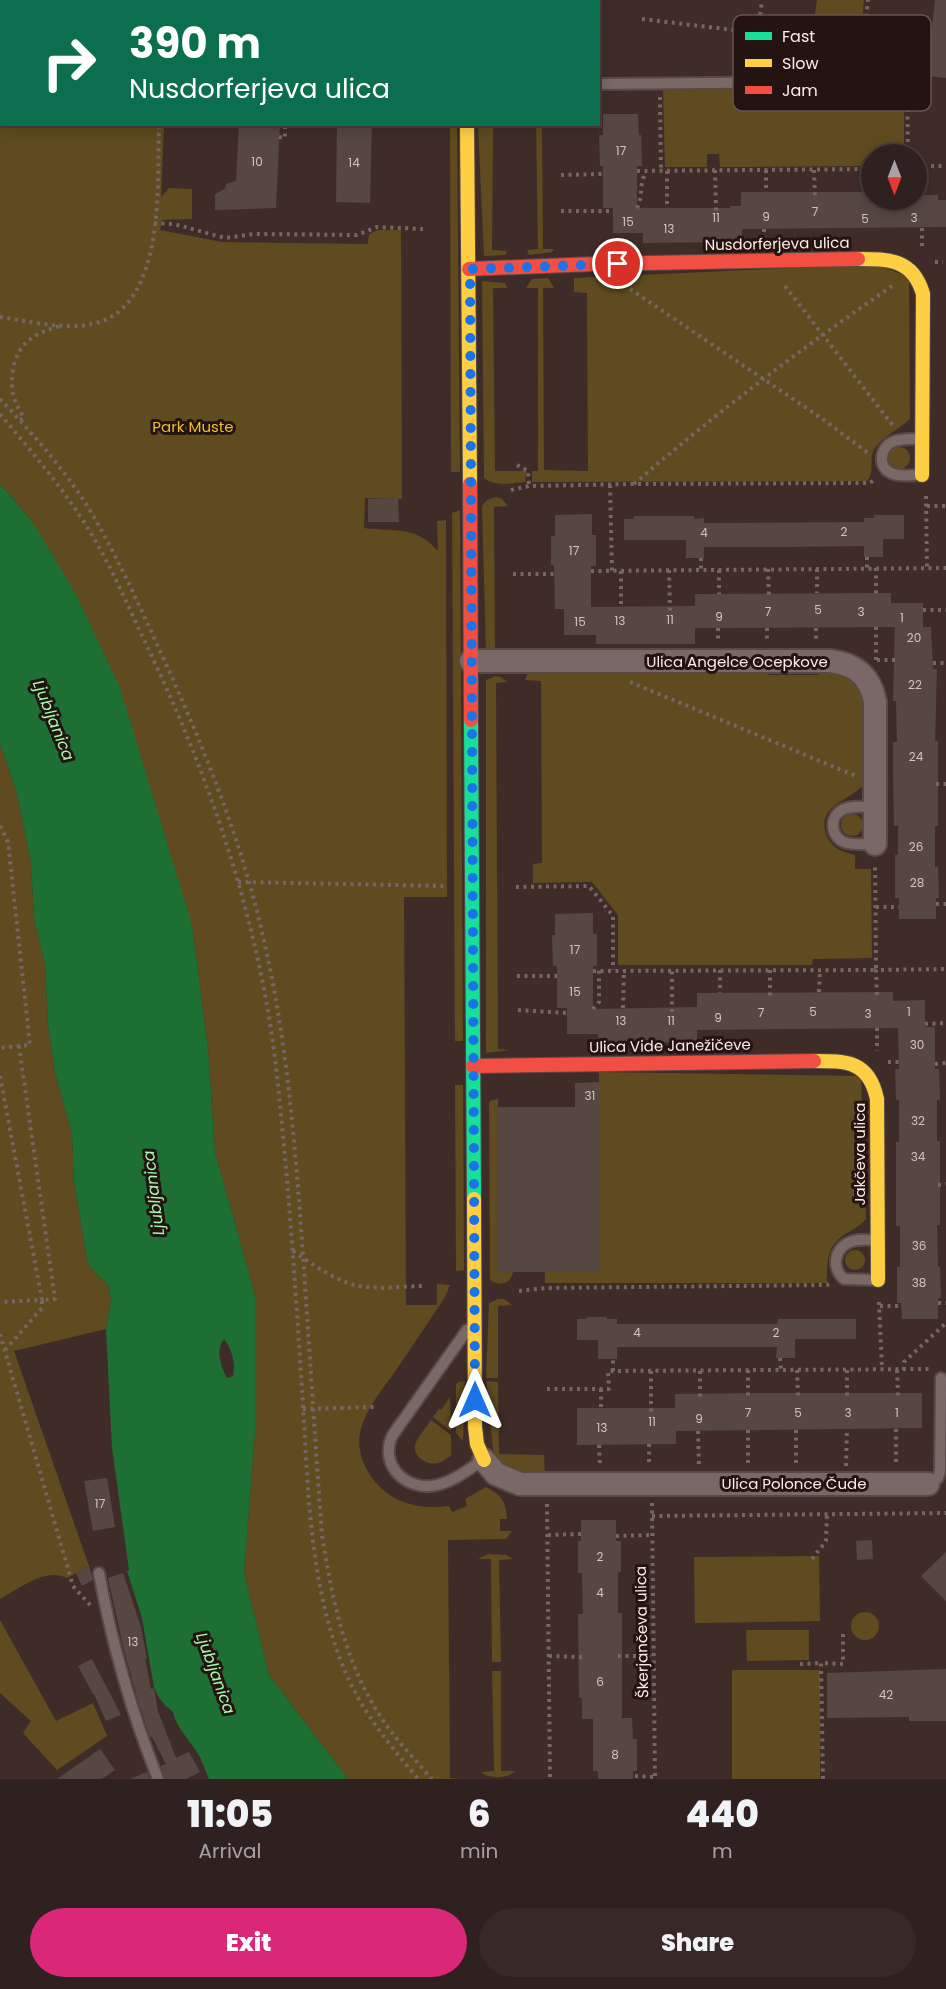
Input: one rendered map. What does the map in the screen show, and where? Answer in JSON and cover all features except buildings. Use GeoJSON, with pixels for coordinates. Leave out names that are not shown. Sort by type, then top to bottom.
{"type":"FeatureCollection","features":[{"type":"Feature","properties":{"kind":"street"},"geometry":{"type":"LineString","coordinates":[[466,126],[470,269],[475,1427],[477,1444],[483,1460]]}},
{"type":"Feature","properties":{"kind":"street","name":"Nusdorferjeva ulica"},"geometry":{"type":"LineString","coordinates":[[470,269],[880,258],[898,262],[913,272]]}},
{"type":"Feature","properties":{"kind":"street"},"geometry":{"type":"LineString","coordinates":[[913,272],[922,294],[922,476]]}},
{"type":"Feature","properties":{"kind":"street","name":"Ulica Angelce Ocepkove"},"geometry":{"type":"LineString","coordinates":[[471,661],[831,661],[847,663],[864,673],[875,701],[875,844]]}},
{"type":"Feature","properties":{"kind":"street","name":"Ulica Vide Janežičeve"},"geometry":{"type":"LineString","coordinates":[[473,1066],[837,1061],[871,1066]]}},
{"type":"Feature","properties":{"kind":"street","name":"Jakčeva ulica"},"geometry":{"type":"LineString","coordinates":[[871,1066],[877,1099],[878,1280]]}},
{"type":"Feature","properties":{"kind":"street","name":"Ulica Polonce Čude"},"geometry":{"type":"LineString","coordinates":[[483,1460],[496,1474],[511,1482],[547,1492],[650,1479],[928,1484]]}},
{"type":"Feature","properties":{"kind":"lane"},"geometry":{"type":"LineString","coordinates":[[600,84],[733,83]]}},
{"type":"Feature","properties":{"kind":"lane"},"geometry":{"type":"LineString","coordinates":[[922,439],[889,444],[882,453],[883,465],[898,476],[922,476]]}},
{"type":"Feature","properties":{"kind":"lane"},"geometry":{"type":"LineString","coordinates":[[875,795],[844,809],[835,818],[832,828],[843,842],[875,844]]}},
{"type":"Feature","properties":{"kind":"lane"},"geometry":{"type":"LineString","coordinates":[[877,1240],[853,1241],[842,1247],[836,1261],[837,1272],[848,1280],[878,1280]]}},
{"type":"Feature","properties":{"kind":"lane"},"geometry":{"type":"LineString","coordinates":[[475,1321],[392,1436],[387,1453],[393,1469],[402,1478],[413,1484],[424,1486],[444,1483],[483,1460]]}},
{"type":"Feature","properties":{"kind":"lane","name":"Ulica Polonce Čude"},"geometry":{"type":"LineString","coordinates":[[928,1484],[938,1478],[940,1471],[941,1378]]}},
{"type":"Feature","properties":{"kind":"lane"},"geometry":{"type":"LineString","coordinates":[[99,1573],[108,1621],[129,1701],[158,1779]]}},
{"type":"Feature","properties":{"kind":"path"},"geometry":{"type":"LineString","coordinates":[[760,15],[762,0]]}},
{"type":"Feature","properties":{"kind":"path"},"geometry":{"type":"LineString","coordinates":[[867,15],[868,0]]}},
{"type":"Feature","properties":{"kind":"path"},"geometry":{"type":"LineString","coordinates":[[642,19],[733,30]]}},
{"type":"Feature","properties":{"kind":"path"},"geometry":{"type":"LineString","coordinates":[[659,83],[661,171]]}},
{"type":"Feature","properties":{"kind":"path"},"geometry":{"type":"LineString","coordinates":[[907,111],[908,144]]}},
{"type":"Feature","properties":{"kind":"path"},"geometry":{"type":"LineString","coordinates":[[0,317],[64,325],[92,324],[119,311],[133,297],[145,274],[151,253],[159,126]]}},
{"type":"Feature","properties":{"kind":"path"},"geometry":{"type":"LineString","coordinates":[[279,137],[285,138],[285,126]]}},
{"type":"Feature","properties":{"kind":"path"},"geometry":{"type":"LineString","coordinates":[[927,166],[946,166]]}},
{"type":"Feature","properties":{"kind":"path"},"geometry":{"type":"LineString","coordinates":[[637,171],[861,169]]}},
{"type":"Feature","properties":{"kind":"path"},"geometry":{"type":"LineString","coordinates":[[716,170],[716,211]]}},
{"type":"Feature","properties":{"kind":"path"},"geometry":{"type":"LineString","coordinates":[[766,170],[766,192]]}},
{"type":"Feature","properties":{"kind":"path"},"geometry":{"type":"LineString","coordinates":[[814,170],[815,195]]}},
{"type":"Feature","properties":{"kind":"path"},"geometry":{"type":"LineString","coordinates":[[638,208],[641,200],[641,182],[647,171]]}},
{"type":"Feature","properties":{"kind":"path"},"geometry":{"type":"LineString","coordinates":[[667,171],[667,208]]}},
{"type":"Feature","properties":{"kind":"path"},"geometry":{"type":"LineString","coordinates":[[561,175],[603,174]]}},
{"type":"Feature","properties":{"kind":"path"},"geometry":{"type":"LineString","coordinates":[[561,211],[613,211]]}},
{"type":"Feature","properties":{"kind":"path"},"geometry":{"type":"LineString","coordinates":[[154,223],[174,224],[225,238],[254,234],[357,235],[377,227],[423,229]]}},
{"type":"Feature","properties":{"kind":"path"},"geometry":{"type":"LineString","coordinates":[[922,228],[922,250]]}},
{"type":"Feature","properties":{"kind":"path"},"geometry":{"type":"LineString","coordinates":[[765,261],[904,440]]}},
{"type":"Feature","properties":{"kind":"path"},"geometry":{"type":"LineString","coordinates":[[634,484],[692,433],[762,379],[822,334],[913,272]]}},
{"type":"Feature","properties":{"kind":"path"},"geometry":{"type":"LineString","coordinates":[[512,490],[529,486],[610,484],[870,483],[883,465],[824,420],[621,283]]}},
{"type":"Feature","properties":{"kind":"path"},"geometry":{"type":"LineString","coordinates":[[20,420],[24,418],[15,404],[10,380],[16,356],[23,344],[36,334],[64,325]]}},
{"type":"Feature","properties":{"kind":"path"},"geometry":{"type":"LineString","coordinates":[[0,399],[60,469],[89,510],[123,571],[220,793],[249,882],[262,932],[282,1036],[296,1161],[322,1535],[332,1595],[341,1631],[358,1677],[393,1735],[432,1779]]}},
{"type":"Feature","properties":{"kind":"path"},"geometry":{"type":"LineString","coordinates":[[0,414],[48,470],[66,495],[116,580],[155,661],[200,767],[238,882],[261,977],[276,1064],[293,1251],[313,1540],[324,1607],[343,1666],[372,1721],[418,1779]]}},
{"type":"Feature","properties":{"kind":"path"},"geometry":{"type":"LineString","coordinates":[[517,465],[528,471],[529,486]]}},
{"type":"Feature","properties":{"kind":"path"},"geometry":{"type":"LineString","coordinates":[[922,476],[922,486],[926,486],[927,568]]}},
{"type":"Feature","properties":{"kind":"path"},"geometry":{"type":"LineString","coordinates":[[610,484],[612,571]]}},
{"type":"Feature","properties":{"kind":"path"},"geometry":{"type":"LineString","coordinates":[[927,506],[946,506]]}},
{"type":"Feature","properties":{"kind":"path"},"geometry":{"type":"LineString","coordinates":[[867,557],[867,568]]}},
{"type":"Feature","properties":{"kind":"path"},"geometry":{"type":"LineString","coordinates":[[701,558],[701,570]]}},
{"type":"Feature","properties":{"kind":"path"},"geometry":{"type":"LineString","coordinates":[[876,568],[876,597]]}},
{"type":"Feature","properties":{"kind":"path"},"geometry":{"type":"LineString","coordinates":[[591,571],[946,568]]}},
{"type":"Feature","properties":{"kind":"path"},"geometry":{"type":"LineString","coordinates":[[768,569],[769,597]]}},
{"type":"Feature","properties":{"kind":"path"},"geometry":{"type":"LineString","coordinates":[[817,569],[817,593]]}},
{"type":"Feature","properties":{"kind":"path"},"geometry":{"type":"LineString","coordinates":[[669,570],[670,611]]}},
{"type":"Feature","properties":{"kind":"path"},"geometry":{"type":"LineString","coordinates":[[719,570],[719,594]]}},
{"type":"Feature","properties":{"kind":"path"},"geometry":{"type":"LineString","coordinates":[[621,571],[621,607]]}},
{"type":"Feature","properties":{"kind":"path"},"geometry":{"type":"LineString","coordinates":[[513,574],[555,574]]}},
{"type":"Feature","properties":{"kind":"path"},"geometry":{"type":"LineString","coordinates":[[923,610],[946,610]]}},
{"type":"Feature","properties":{"kind":"path"},"geometry":{"type":"LineString","coordinates":[[876,627],[876,660],[895,660]]}},
{"type":"Feature","properties":{"kind":"path"},"geometry":{"type":"LineString","coordinates":[[933,663],[946,663]]}},
{"type":"Feature","properties":{"kind":"path"},"geometry":{"type":"LineString","coordinates":[[626,680],[875,795]]}},
{"type":"Feature","properties":{"kind":"path"},"geometry":{"type":"LineString","coordinates":[[936,784],[946,784]]}},
{"type":"Feature","properties":{"kind":"path"},"geometry":{"type":"LineString","coordinates":[[0,826],[8,842],[30,1045],[0,1048]]}},
{"type":"Feature","properties":{"kind":"path"},"geometry":{"type":"LineString","coordinates":[[875,844],[877,995]]}},
{"type":"Feature","properties":{"kind":"path"},"geometry":{"type":"LineString","coordinates":[[238,882],[452,886]]}},
{"type":"Feature","properties":{"kind":"path"},"geometry":{"type":"LineString","coordinates":[[516,887],[589,886],[613,916],[613,970]]}},
{"type":"Feature","properties":{"kind":"path"},"geometry":{"type":"LineString","coordinates":[[936,904],[946,904]]}},
{"type":"Feature","properties":{"kind":"path"},"geometry":{"type":"LineString","coordinates":[[876,907],[899,907]]}},
{"type":"Feature","properties":{"kind":"path"},"geometry":{"type":"LineString","coordinates":[[593,971],[946,969]]}},
{"type":"Feature","properties":{"kind":"path"},"geometry":{"type":"LineString","coordinates":[[593,1009],[599,1002],[599,970]]}},
{"type":"Feature","properties":{"kind":"path"},"geometry":{"type":"LineString","coordinates":[[623,1008],[624,970]]}},
{"type":"Feature","properties":{"kind":"path"},"geometry":{"type":"LineString","coordinates":[[672,970],[672,1012]]}},
{"type":"Feature","properties":{"kind":"path"},"geometry":{"type":"LineString","coordinates":[[720,970],[720,993]]}},
{"type":"Feature","properties":{"kind":"path"},"geometry":{"type":"LineString","coordinates":[[770,970],[770,997]]}},
{"type":"Feature","properties":{"kind":"path"},"geometry":{"type":"LineString","coordinates":[[819,992],[820,970]]}},
{"type":"Feature","properties":{"kind":"path"},"geometry":{"type":"LineString","coordinates":[[518,976],[557,976]]}},
{"type":"Feature","properties":{"kind":"path"},"geometry":{"type":"LineString","coordinates":[[518,1010],[567,1013]]}},
{"type":"Feature","properties":{"kind":"path"},"geometry":{"type":"LineString","coordinates":[[926,1023],[946,1023]]}},
{"type":"Feature","properties":{"kind":"path"},"geometry":{"type":"LineString","coordinates":[[871,1066],[876,1028]]}},
{"type":"Feature","properties":{"kind":"path"},"geometry":{"type":"LineString","coordinates":[[0,1302],[55,1299],[19,1046]]}},
{"type":"Feature","properties":{"kind":"path"},"geometry":{"type":"LineString","coordinates":[[935,1064],[946,1063]]}},
{"type":"Feature","properties":{"kind":"path"},"geometry":{"type":"LineString","coordinates":[[0,1076],[42,1300],[42,1308],[4,1350]]}},
{"type":"Feature","properties":{"kind":"path"},"geometry":{"type":"LineString","coordinates":[[938,1185],[946,1184]]}},
{"type":"Feature","properties":{"kind":"path"},"geometry":{"type":"LineString","coordinates":[[293,1251],[349,1283],[365,1287],[426,1286]]}},
{"type":"Feature","properties":{"kind":"path"},"geometry":{"type":"LineString","coordinates":[[519,1292],[546,1288],[827,1285],[841,1276]]}},
{"type":"Feature","properties":{"kind":"path"},"geometry":{"type":"LineString","coordinates":[[878,1280],[882,1370]]}},
{"type":"Feature","properties":{"kind":"path"},"geometry":{"type":"LineString","coordinates":[[938,1303],[946,1303]]}},
{"type":"Feature","properties":{"kind":"path"},"geometry":{"type":"LineString","coordinates":[[879,1306],[901,1306]]}},
{"type":"Feature","properties":{"kind":"path"},"geometry":{"type":"LineString","coordinates":[[904,1370],[904,1362],[946,1323]]}},
{"type":"Feature","properties":{"kind":"path"},"geometry":{"type":"LineString","coordinates":[[0,1334],[73,1586],[108,1621]]}},
{"type":"Feature","properties":{"kind":"path"},"geometry":{"type":"LineString","coordinates":[[0,1362],[6,1357]]}},
{"type":"Feature","properties":{"kind":"path"},"geometry":{"type":"LineString","coordinates":[[780,1358],[781,1370]]}},
{"type":"Feature","properties":{"kind":"path"},"geometry":{"type":"LineString","coordinates":[[613,1359],[613,1371]]}},
{"type":"Feature","properties":{"kind":"path"},"geometry":{"type":"LineString","coordinates":[[748,1370],[748,1397]]}},
{"type":"Feature","properties":{"kind":"path"},"geometry":{"type":"LineString","coordinates":[[797,1370],[798,1397]]}},
{"type":"Feature","properties":{"kind":"path"},"geometry":{"type":"LineString","coordinates":[[847,1370],[848,1397]]}},
{"type":"Feature","properties":{"kind":"path"},"geometry":{"type":"LineString","coordinates":[[897,1370],[897,1397]]}},
{"type":"Feature","properties":{"kind":"path"},"geometry":{"type":"LineString","coordinates":[[547,1389],[609,1389],[608,1371],[932,1370]]}},
{"type":"Feature","properties":{"kind":"path"},"geometry":{"type":"LineString","coordinates":[[651,1371],[651,1412]]}},
{"type":"Feature","properties":{"kind":"path"},"geometry":{"type":"LineString","coordinates":[[700,1371],[700,1397]]}},
{"type":"Feature","properties":{"kind":"path"},"geometry":{"type":"LineString","coordinates":[[601,1389],[602,1411]]}},
{"type":"Feature","properties":{"kind":"path"},"geometry":{"type":"LineString","coordinates":[[303,1409],[376,1407]]}},
{"type":"Feature","properties":{"kind":"path"},"geometry":{"type":"LineString","coordinates":[[846,1472],[847,1429]]}},
{"type":"Feature","properties":{"kind":"path"},"geometry":{"type":"LineString","coordinates":[[896,1429],[896,1472]]}},
{"type":"Feature","properties":{"kind":"path"},"geometry":{"type":"LineString","coordinates":[[748,1430],[748,1472]]}},
{"type":"Feature","properties":{"kind":"path"},"geometry":{"type":"LineString","coordinates":[[796,1430],[796,1472]]}},
{"type":"Feature","properties":{"kind":"path"},"geometry":{"type":"LineString","coordinates":[[698,1431],[699,1473]]}},
{"type":"Feature","properties":{"kind":"path","name":"Škerjančeva ulica"},"geometry":{"type":"LineString","coordinates":[[649,1444],[655,1778]]}},
{"type":"Feature","properties":{"kind":"path"},"geometry":{"type":"LineString","coordinates":[[599,1445],[600,1473]]}},
{"type":"Feature","properties":{"kind":"path"},"geometry":{"type":"LineString","coordinates":[[547,1492],[550,1779]]}},
{"type":"Feature","properties":{"kind":"path"},"geometry":{"type":"LineString","coordinates":[[652,1516],[946,1513]]}},
{"type":"Feature","properties":{"kind":"path"},"geometry":{"type":"LineString","coordinates":[[812,1559],[826,1541],[827,1514]]}},
{"type":"Feature","properties":{"kind":"path"},"geometry":{"type":"LineString","coordinates":[[548,1535],[581,1534]]}},
{"type":"Feature","properties":{"kind":"path"},"geometry":{"type":"LineString","coordinates":[[616,1536],[652,1535]]}},
{"type":"Feature","properties":{"kind":"path"},"geometry":{"type":"LineString","coordinates":[[800,1664],[843,1664],[843,1632]]}},
{"type":"Feature","properties":{"kind":"path"},"geometry":{"type":"LineString","coordinates":[[549,1656],[583,1657]]}},
{"type":"Feature","properties":{"kind":"path"},"geometry":{"type":"LineString","coordinates":[[618,1656],[654,1656]]}},
{"type":"Feature","properties":{"kind":"path"},"geometry":{"type":"LineString","coordinates":[[821,1663],[823,1779]]}},
{"type":"Feature","properties":{"kind":"path"},"geometry":{"type":"LineString","coordinates":[[635,1776],[655,1778]]}},
{"type":"Feature","properties":{"kind":"green space"},"geometry":{"type":"Polygon","coordinates":[[[817,0],[864,0],[863,15],[815,15],[817,0]]]}},
{"type":"Feature","properties":{"kind":"green space"},"geometry":{"type":"Polygon","coordinates":[[[733,87],[733,111],[904,111],[904,144],[861,144],[861,166],[720,167],[719,154],[707,154],[707,167],[665,167],[663,88],[733,87]]]}},
{"type":"Feature","properties":{"kind":"green space","name":"Park Muste"},"geometry":{"type":"Polygon","coordinates":[[[0,126],[164,126],[161,197],[169,188],[192,189],[192,219],[162,220],[160,230],[222,242],[368,244],[369,234],[378,230],[401,230],[402,499],[365,498],[364,528],[413,533],[438,551],[437,521],[446,520],[447,897],[404,897],[406,1305],[437,1305],[437,1284],[450,1285],[445,1297],[369,1410],[362,1425],[359,1441],[361,1456],[371,1476],[380,1487],[404,1502],[430,1507],[449,1506],[452,1512],[467,1506],[465,1499],[486,1487],[499,1496],[504,1503],[507,1519],[500,1519],[500,1531],[512,1531],[506,1539],[448,1540],[450,1778],[463,1779],[348,1779],[269,1675],[244,1573],[255,1432],[255,1295],[215,1152],[208,1049],[192,925],[32,521],[0,484],[0,126]]]}},
{"type":"Feature","properties":{"kind":"green space"},"geometry":{"type":"Polygon","coordinates":[[[450,126],[457,126],[460,472],[451,472],[450,126]]]}},
{"type":"Feature","properties":{"kind":"green space"},"geometry":{"type":"Polygon","coordinates":[[[478,126],[493,126],[492,250],[507,251],[505,255],[484,256],[478,126]]]}},
{"type":"Feature","properties":{"kind":"green space"},"geometry":{"type":"Polygon","coordinates":[[[536,126],[542,126],[543,249],[554,249],[552,252],[529,255],[527,250],[538,249],[536,126]]]}},
{"type":"Feature","properties":{"kind":"green space"},"geometry":{"type":"Polygon","coordinates":[[[875,264],[909,277],[910,419],[876,447],[872,456],[871,474],[867,481],[532,482],[532,471],[538,471],[538,288],[526,288],[532,279],[548,278],[554,288],[543,288],[544,470],[588,471],[587,293],[574,292],[574,278],[875,264]]]}},
{"type":"Feature","properties":{"kind":"green space"},"geometry":{"type":"Polygon","coordinates":[[[482,281],[505,283],[507,288],[493,288],[495,471],[526,471],[525,482],[493,483],[484,478],[482,281]]]}},
{"type":"Feature","properties":{"kind":"green space"},"geometry":{"type":"Polygon","coordinates":[[[899,447],[907,450],[910,458],[907,466],[899,469],[891,466],[888,458],[891,450],[899,447]]]}},
{"type":"Feature","properties":{"kind":"green space"},"geometry":{"type":"Polygon","coordinates":[[[496,497],[502,499],[508,506],[494,507],[495,651],[486,655],[482,506],[487,500],[496,497]]]}},
{"type":"Feature","properties":{"kind":"green space"},"geometry":{"type":"Polygon","coordinates":[[[460,510],[463,1041],[455,1041],[452,513],[460,510]]]}},
{"type":"Feature","properties":{"kind":"green space"},"geometry":{"type":"Polygon","coordinates":[[[828,665],[866,685],[865,783],[830,810],[824,824],[828,839],[834,846],[841,851],[855,855],[855,869],[871,869],[872,958],[813,959],[812,965],[618,965],[618,915],[592,882],[533,883],[533,864],[542,863],[541,681],[525,680],[529,671],[753,666],[768,675],[818,675],[828,665]]]}},
{"type":"Feature","properties":{"kind":"green space"},"geometry":{"type":"Polygon","coordinates":[[[495,676],[507,682],[496,683],[498,1049],[510,1050],[486,1053],[486,680],[495,676]]]}},
{"type":"Feature","properties":{"kind":"green space"},"geometry":{"type":"Polygon","coordinates":[[[0,744],[17,793],[31,863],[34,919],[45,964],[48,1026],[55,1073],[72,1135],[74,1182],[86,1254],[89,1266],[108,1285],[111,1300],[106,1329],[14,1351],[89,1566],[67,1578],[59,1575],[41,1577],[0,1599],[0,744]]]}},
{"type":"Feature","properties":{"kind":"green space"},"geometry":{"type":"Polygon","coordinates":[[[852,814],[860,817],[863,825],[860,833],[852,836],[844,833],[841,825],[844,817],[852,814]]]}},
{"type":"Feature","properties":{"kind":"green space"},"geometry":{"type":"Polygon","coordinates":[[[599,1072],[861,1076],[866,1219],[840,1238],[831,1249],[827,1283],[545,1283],[545,1272],[599,1272],[599,1072]]]}},
{"type":"Feature","properties":{"kind":"green space"},"geometry":{"type":"Polygon","coordinates":[[[455,1085],[463,1085],[464,1270],[456,1271],[455,1085]]]}},
{"type":"Feature","properties":{"kind":"green space"},"geometry":{"type":"Polygon","coordinates":[[[498,1099],[497,1272],[513,1272],[510,1280],[501,1284],[490,1280],[489,1102],[498,1099]]]}},
{"type":"Feature","properties":{"kind":"green space"},"geometry":{"type":"Polygon","coordinates":[[[851,1250],[859,1250],[865,1256],[865,1264],[859,1270],[851,1270],[845,1264],[845,1256],[851,1250]]]}},
{"type":"Feature","properties":{"kind":"green space"},"geometry":{"type":"Polygon","coordinates":[[[504,1299],[512,1305],[498,1306],[498,1378],[486,1378],[489,1303],[504,1299]]]}},
{"type":"Feature","properties":{"kind":"green space"},"geometry":{"type":"Polygon","coordinates":[[[465,1381],[463,1441],[456,1433],[456,1385],[458,1382],[465,1381]]]}},
{"type":"Feature","properties":{"kind":"green space"},"geometry":{"type":"Polygon","coordinates":[[[486,1381],[498,1382],[499,1454],[544,1455],[545,1476],[522,1476],[494,1459],[486,1381]]]}},
{"type":"Feature","properties":{"kind":"green space"},"geometry":{"type":"Polygon","coordinates":[[[450,1397],[451,1431],[433,1417],[450,1397]]]}},
{"type":"Feature","properties":{"kind":"green space"},"geometry":{"type":"Polygon","coordinates":[[[431,1420],[451,1435],[451,1456],[434,1464],[422,1460],[415,1449],[418,1439],[431,1420]]]}},
{"type":"Feature","properties":{"kind":"green space"},"geometry":{"type":"Polygon","coordinates":[[[488,1554],[506,1555],[513,1559],[499,1560],[501,1662],[492,1662],[491,1559],[478,1559],[488,1554]]]}},
{"type":"Feature","properties":{"kind":"green space"},"geometry":{"type":"Polygon","coordinates":[[[819,1556],[820,1621],[695,1623],[694,1557],[819,1556]]]}},
{"type":"Feature","properties":{"kind":"green space"},"geometry":{"type":"Polygon","coordinates":[[[865,1612],[875,1616],[879,1626],[875,1636],[865,1640],[855,1636],[851,1626],[855,1616],[865,1612]]]}},
{"type":"Feature","properties":{"kind":"green space"},"geometry":{"type":"Polygon","coordinates":[[[0,1620],[56,1721],[93,1703],[107,1736],[57,1770],[23,1733],[31,1721],[0,1693],[0,1620]]]}},
{"type":"Feature","properties":{"kind":"green space"},"geometry":{"type":"Polygon","coordinates":[[[746,1630],[809,1630],[809,1660],[747,1661],[746,1630]]]}},
{"type":"Feature","properties":{"kind":"green space"},"geometry":{"type":"Polygon","coordinates":[[[732,1670],[820,1670],[820,1779],[732,1779],[732,1670]]]}},
{"type":"Feature","properties":{"kind":"green space"},"geometry":{"type":"Polygon","coordinates":[[[492,1671],[501,1671],[501,1771],[515,1771],[508,1776],[489,1776],[481,1772],[494,1771],[492,1671]]]}},
{"type":"Feature","properties":{"kind":"water","name":"Ljubljanica"},"geometry":{"type":"Polygon","coordinates":[[[0,484],[32,521],[76,594],[120,688],[192,925],[208,1049],[215,1152],[255,1295],[255,1432],[244,1573],[269,1675],[348,1779],[209,1779],[200,1757],[180,1729],[173,1712],[157,1695],[154,1687],[142,1618],[127,1571],[129,1570],[112,1448],[106,1329],[111,1300],[108,1285],[89,1266],[86,1254],[74,1182],[72,1135],[55,1073],[48,1026],[45,964],[34,919],[31,863],[17,793],[0,744],[0,484]],[[224,1339],[219,1353],[227,1378],[233,1376],[234,1367],[233,1357],[224,1339]]]}},
{"type":"Feature","properties":{"kind":"traffic: fast"},"geometry":{"type":"LineString","coordinates":[[471,720],[474,1199]]}},
{"type":"Feature","properties":{"kind":"traffic: slow"},"geometry":{"type":"LineString","coordinates":[[467,126],[470,484]]}},
{"type":"Feature","properties":{"kind":"traffic: slow"},"geometry":{"type":"LineString","coordinates":[[858,259],[898,263],[913,274],[923,294],[922,475]]}},
{"type":"Feature","properties":{"kind":"traffic: slow"},"geometry":{"type":"LineString","coordinates":[[814,1061],[846,1063],[862,1070],[873,1086],[877,1099],[878,1280]]}},
{"type":"Feature","properties":{"kind":"traffic: slow"},"geometry":{"type":"LineString","coordinates":[[474,1199],[475,1427],[477,1444],[484,1460]]}},
{"type":"Feature","properties":{"kind":"traffic: jam"},"geometry":{"type":"LineString","coordinates":[[469,269],[858,259]]}},
{"type":"Feature","properties":{"kind":"traffic: jam"},"geometry":{"type":"LineString","coordinates":[[470,484],[471,720]]}},
{"type":"Feature","properties":{"kind":"traffic: jam"},"geometry":{"type":"LineString","coordinates":[[473,1066],[814,1061]]}},
{"type":"Feature","properties":{"kind":"route"},"geometry":{"type":"LineString","coordinates":[[475,1400],[470,269],[618,264]]}}]}
